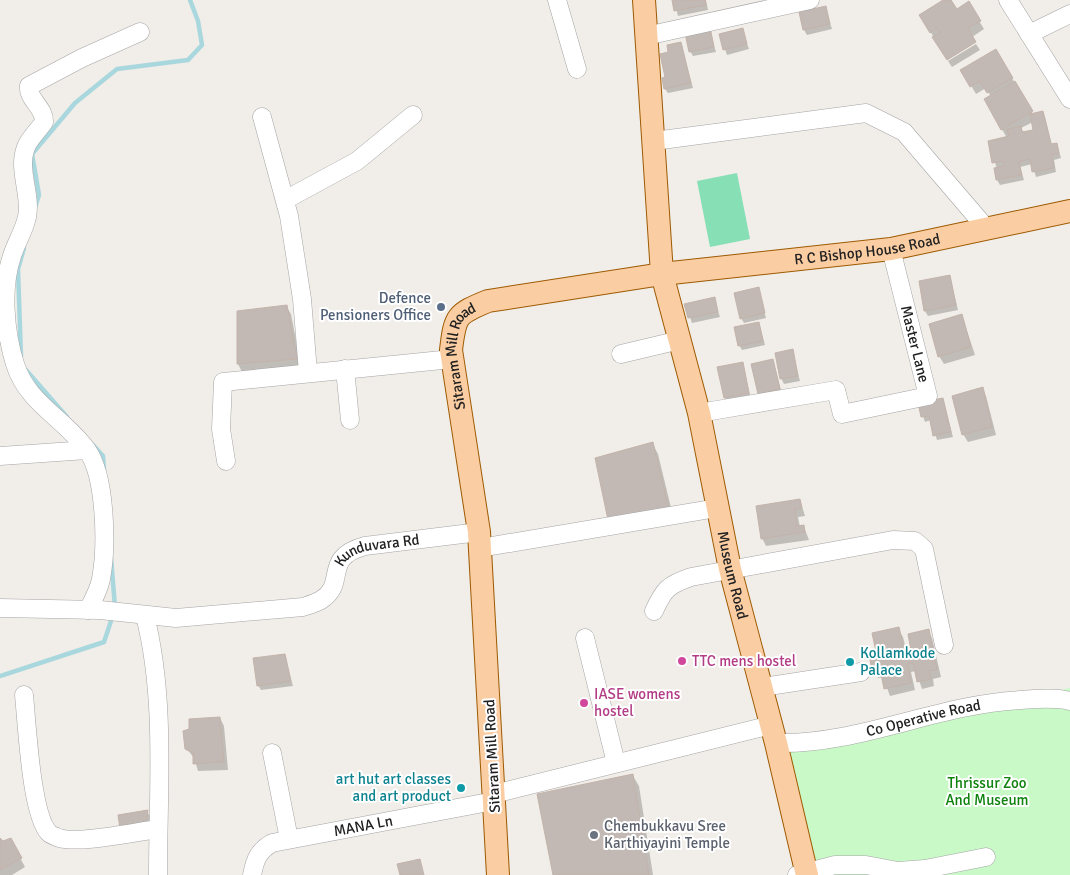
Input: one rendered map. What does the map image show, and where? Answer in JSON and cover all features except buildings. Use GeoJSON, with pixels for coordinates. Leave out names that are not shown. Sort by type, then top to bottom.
{"type":"FeatureCollection","features":[{"type":"Feature","properties":{"kind":"main road"},"geometry":{"type":"LineString","coordinates":[[644,0],[662,274]]}},
{"type":"Feature","properties":{"kind":"main road","name":"R C Bishop House Road"},"geometry":{"type":"LineString","coordinates":[[662,274],[891,250],[1070,211]]}},
{"type":"Feature","properties":{"kind":"main road","name":"Museum Road"},"geometry":{"type":"LineString","coordinates":[[662,274],[699,413],[716,508],[730,569],[762,687],[803,874]]}},
{"type":"Feature","properties":{"kind":"main road","name":"Sitaram Mill Road"},"geometry":{"type":"LineString","coordinates":[[498,875],[479,540],[452,359],[454,323],[466,310],[488,301],[662,274]]}},
{"type":"Feature","properties":{"kind":"street"},"geometry":{"type":"LineString","coordinates":[[557,0],[577,69]]}},
{"type":"Feature","properties":{"kind":"street"},"geometry":{"type":"LineString","coordinates":[[646,36],[810,0]]}},
{"type":"Feature","properties":{"kind":"street"},"geometry":{"type":"LineString","coordinates":[[1008,0],[1070,99]]}},
{"type":"Feature","properties":{"kind":"street"},"geometry":{"type":"LineString","coordinates":[[1029,34],[1070,14]]}},
{"type":"Feature","properties":{"kind":"street"},"geometry":{"type":"LineString","coordinates":[[94,610],[101,579],[104,552],[100,481],[96,465],[87,450],[72,432],[35,400],[22,384],[9,341],[6,304],[7,272],[27,218],[28,207],[24,154],[28,144],[44,122],[42,112],[28,89],[32,83],[140,32]]}},
{"type":"Feature","properties":{"kind":"street"},"geometry":{"type":"LineString","coordinates":[[654,141],[866,114],[904,132],[987,229]]}},
{"type":"Feature","properties":{"kind":"street"},"geometry":{"type":"LineString","coordinates":[[285,200],[357,162],[413,115]]}},
{"type":"Feature","properties":{"kind":"street"},"geometry":{"type":"LineString","coordinates":[[262,117],[289,216],[302,300],[308,372]]}},
{"type":"Feature","properties":{"kind":"street","name":"Master Lane"},"geometry":{"type":"LineString","coordinates":[[699,413],[836,390],[842,414],[928,396],[891,250]]}},
{"type":"Feature","properties":{"kind":"street"},"geometry":{"type":"LineString","coordinates":[[622,354],[680,340]]}},
{"type":"Feature","properties":{"kind":"street"},"geometry":{"type":"LineString","coordinates":[[226,461],[222,429],[224,382],[308,372],[452,359]]}},
{"type":"Feature","properties":{"kind":"street"},"geometry":{"type":"LineString","coordinates":[[345,369],[350,420]]}},
{"type":"Feature","properties":{"kind":"street"},"geometry":{"type":"LineString","coordinates":[[0,456],[87,450]]}},
{"type":"Feature","properties":{"kind":"street","name":"Kunduvara Rd"},"geometry":{"type":"LineString","coordinates":[[0,608],[94,610],[176,618],[303,607],[322,600],[331,591],[340,558],[349,550],[365,546],[479,540],[716,508]]}},
{"type":"Feature","properties":{"kind":"street"},"geometry":{"type":"LineString","coordinates":[[654,611],[663,591],[675,582],[730,569],[892,540],[915,541],[924,549],[944,645]]}},
{"type":"Feature","properties":{"kind":"street"},"geometry":{"type":"LineString","coordinates":[[145,616],[154,649],[158,692],[158,875]]}},
{"type":"Feature","properties":{"kind":"street"},"geometry":{"type":"LineString","coordinates":[[585,638],[616,763]]}},
{"type":"Feature","properties":{"kind":"street"},"geometry":{"type":"LineString","coordinates":[[762,687],[862,672]]}},
{"type":"Feature","properties":{"kind":"street"},"geometry":{"type":"LineString","coordinates":[[24,695],[33,784],[42,820],[49,833],[61,838],[79,839],[158,829]]}},
{"type":"Feature","properties":{"kind":"street","name":"Co Operative Road"},"geometry":{"type":"LineString","coordinates":[[616,763],[773,734],[814,742],[993,701],[1058,698],[1070,701]]}},
{"type":"Feature","properties":{"kind":"street"},"geometry":{"type":"LineString","coordinates":[[272,753],[289,840]]}},
{"type":"Feature","properties":{"kind":"street","name":"MANA Ln"},"geometry":{"type":"LineString","coordinates":[[252,875],[256,858],[262,848],[272,843],[494,798],[616,763]]}},
{"type":"Feature","properties":{"kind":"street"},"geometry":{"type":"LineString","coordinates":[[803,874],[835,865],[866,865],[898,871],[925,869],[986,856]]}},
{"type":"Feature","properties":{"kind":"green space"},"geometry":{"type":"Polygon","coordinates":[[[737,173],[750,239],[710,247],[697,181],[737,173]]]}},
{"type":"Feature","properties":{"kind":"green space","name":"Thrissur Zoo And Museum"},"geometry":{"type":"Polygon","coordinates":[[[1070,688],[1070,875],[807,875],[778,754],[1070,688]]]}},
{"type":"Feature","properties":{"kind":"waterway"},"geometry":{"type":"LineString","coordinates":[[35,207],[39,195],[32,154],[75,103],[117,69],[188,60],[202,45],[198,21],[190,0]]}},
{"type":"Feature","properties":{"kind":"waterway"},"geometry":{"type":"LineString","coordinates":[[21,357],[18,269],[24,248]]}},
{"type":"Feature","properties":{"kind":"waterway"},"geometry":{"type":"LineString","coordinates":[[26,370],[67,417]]}},
{"type":"Feature","properties":{"kind":"waterway"},"geometry":{"type":"LineString","coordinates":[[93,445],[103,456],[104,470]]}},
{"type":"Feature","properties":{"kind":"waterway"},"geometry":{"type":"LineString","coordinates":[[111,558],[115,607]]}},
{"type":"Feature","properties":{"kind":"waterway"},"geometry":{"type":"LineString","coordinates":[[0,676],[104,642],[113,615]]}},
{"type":"Feature","properties":{"kind":"place","name":"Defence Pensioners Office"},"geometry":{"type":"Point","coordinates":[441,307]}},
{"type":"Feature","properties":{"kind":"place","name":"TTC mens hostel"},"geometry":{"type":"Point","coordinates":[682,661]}},
{"type":"Feature","properties":{"kind":"place","name":"Kollamkode Palace"},"geometry":{"type":"Point","coordinates":[850,662]}},
{"type":"Feature","properties":{"kind":"place","name":"IASE womens hostel"},"geometry":{"type":"Point","coordinates":[584,703]}},
{"type":"Feature","properties":{"kind":"place","name":"art hut art classes and art product"},"geometry":{"type":"Point","coordinates":[461,788]}},
{"type":"Feature","properties":{"kind":"place","name":"Chembukkavu Sree Karthiyayini Temple"},"geometry":{"type":"Point","coordinates":[594,835]}}]}
